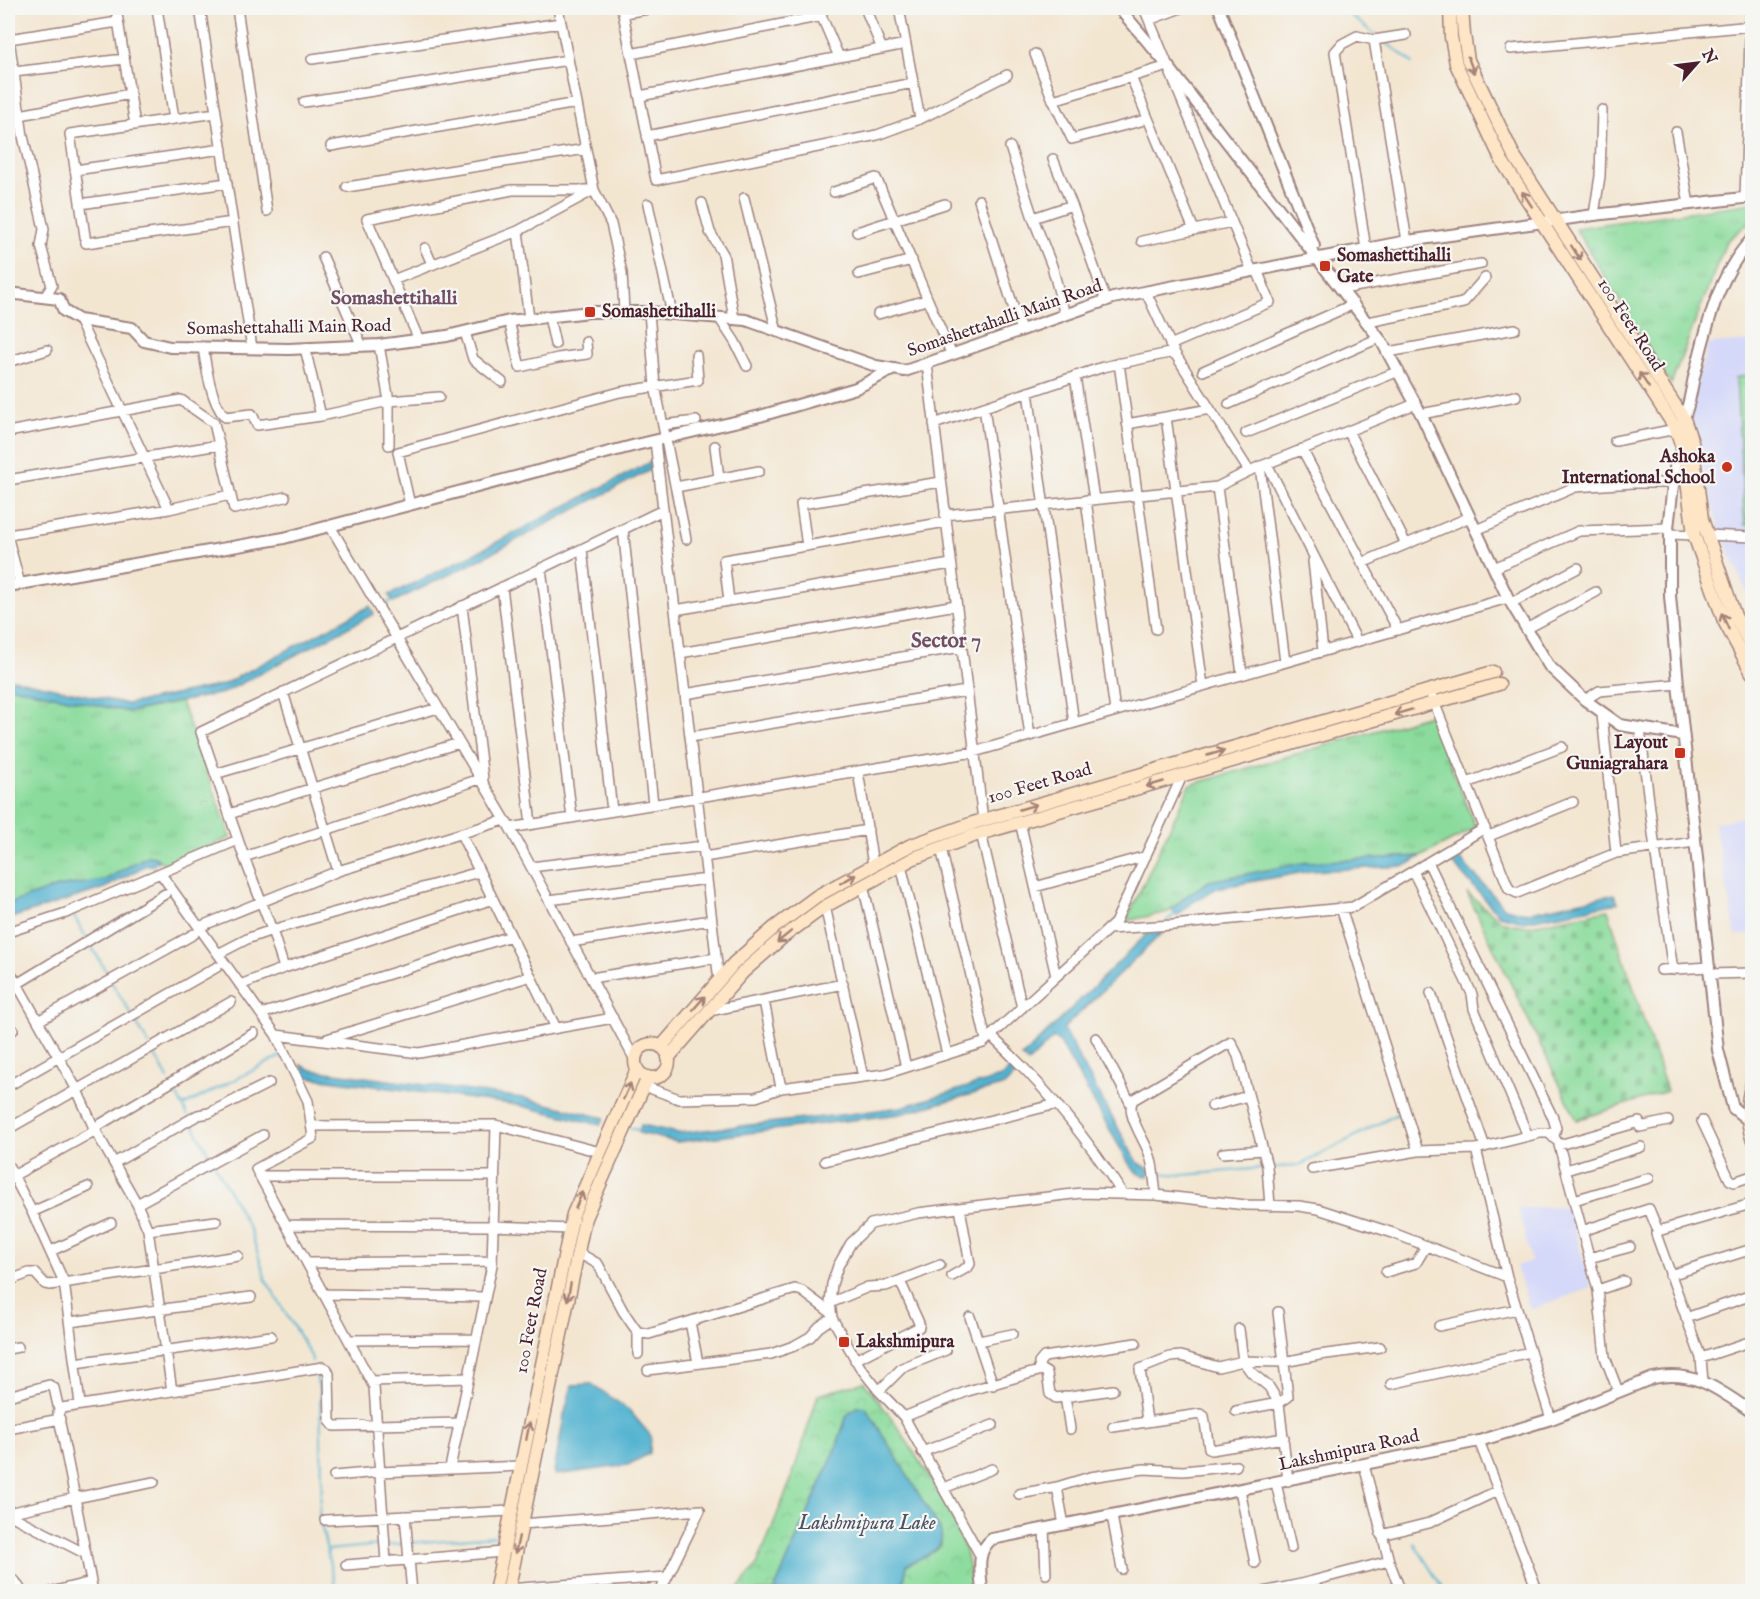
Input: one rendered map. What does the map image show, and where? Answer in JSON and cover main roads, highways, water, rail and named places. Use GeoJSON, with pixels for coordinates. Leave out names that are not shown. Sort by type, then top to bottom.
{"type":"FeatureCollection","features":[{"type":"Feature","properties":{"kind":"main road","name":"100 Feet Road"},"geometry":{"type":"LineString","coordinates":[[1450,8],[1451,37],[1456,64],[1502,161],[1549,222],[1680,424],[1688,446],[1702,519],[1735,616],[1752,647]]}},
{"type":"Feature","properties":{"kind":"main road","name":"100 Feet Road"},"geometry":{"type":"LineString","coordinates":[[1462,8],[1468,60],[1549,222]]}},
{"type":"Feature","properties":{"kind":"main road","name":"100 Feet Road"},"geometry":{"type":"LineString","coordinates":[[1688,446],[1694,535],[1724,621],[1752,673]]}},
{"type":"Feature","properties":{"kind":"main road","name":"100 Feet Road"},"geometry":{"type":"LineString","coordinates":[[495,1592],[573,1214],[630,1116],[646,1082],[662,1075],[667,1067],[668,1058],[743,972],[783,937],[825,906],[901,865],[942,848],[981,833],[1182,776],[1496,678]]}},
{"type":"Feature","properties":{"kind":"main road","name":"100 Feet Road"},"geometry":{"type":"LineString","coordinates":[[661,1047],[734,963],[775,927],[817,896],[909,846],[983,820],[1189,761],[1432,697]]}},
{"type":"Feature","properties":{"kind":"main road"},"geometry":{"type":"LineString","coordinates":[[646,1082],[636,1064],[638,1051],[645,1046],[655,1044],[661,1047],[668,1058]]}},
{"type":"Feature","properties":{"kind":"main road","name":"100 Feet Road"},"geometry":{"type":"LineString","coordinates":[[508,1590],[585,1218],[617,1114],[636,1064]]}},
{"type":"Feature","properties":{"kind":"main road"},"geometry":{"type":"LineString","coordinates":[[1752,1084],[1748,1101],[1752,1138]]}},
{"type":"Feature","properties":{"kind":"water"},"geometry":{"type":"Polygon","coordinates":[[[654,460],[654,468],[469,565],[393,602],[389,595],[470,556],[654,460]]]}},
{"type":"Feature","properties":{"kind":"water"},"geometry":{"type":"Polygon","coordinates":[[[370,606],[374,614],[223,693],[129,712],[8,686],[8,678],[127,704],[222,685],[370,606]]]}},
{"type":"Feature","properties":{"kind":"water"},"geometry":{"type":"Polygon","coordinates":[[[147,856],[155,857],[159,861],[153,865],[146,865],[105,888],[8,919],[8,904],[57,887],[105,880],[147,856]]]}},
{"type":"Feature","properties":{"kind":"water"},"geometry":{"type":"Polygon","coordinates":[[[1422,856],[1405,866],[1310,871],[1217,888],[1191,903],[1177,916],[1171,910],[1186,896],[1209,881],[1308,862],[1422,856]]]}},
{"type":"Feature","properties":{"kind":"water"},"geometry":{"type":"Polygon","coordinates":[[[1451,856],[1458,857],[1505,908],[1526,913],[1614,894],[1618,903],[1524,921],[1499,915],[1451,864],[1451,856]]]}},
{"type":"Feature","properties":{"kind":"water"},"geometry":{"type":"Polygon","coordinates":[[[1163,932],[1063,1029],[1137,1162],[1149,1169],[1149,1176],[1146,1176],[1131,1167],[1059,1041],[1053,1038],[1028,1063],[1022,1057],[1148,933],[1163,932]]]}},
{"type":"Feature","properties":{"kind":"water"},"geometry":{"type":"Polygon","coordinates":[[[301,1065],[312,1070],[523,1098],[604,1118],[600,1125],[518,1105],[307,1077],[301,1065]]]}},
{"type":"Feature","properties":{"kind":"water"},"geometry":{"type":"Polygon","coordinates":[[[1011,1068],[1017,1073],[1005,1085],[900,1114],[677,1142],[639,1133],[641,1125],[678,1133],[901,1107],[1001,1077],[1011,1068]]]}},
{"type":"Feature","properties":{"kind":"water"},"geometry":{"type":"Polygon","coordinates":[[[592,1384],[629,1410],[651,1436],[650,1453],[628,1465],[556,1475],[554,1472],[572,1385],[592,1384]]]}},
{"type":"Feature","properties":{"kind":"water","name":"Lakshmipura Lake"},"geometry":{"type":"Polygon","coordinates":[[[857,1407],[866,1407],[940,1529],[940,1543],[932,1552],[907,1565],[902,1591],[774,1591],[835,1451],[847,1415],[857,1407]]]}},
{"type":"Feature","properties":{"kind":"waterway"},"geometry":{"type":"LineString","coordinates":[[1341,8],[1377,36]]}},
{"type":"Feature","properties":{"kind":"waterway"},"geometry":{"type":"LineString","coordinates":[[1384,41],[1413,63]]}},
{"type":"Feature","properties":{"kind":"waterway"},"geometry":{"type":"LineString","coordinates":[[380,607],[394,600]]}},
{"type":"Feature","properties":{"kind":"waterway"},"geometry":{"type":"LineString","coordinates":[[1437,861],[1453,860]]}},
{"type":"Feature","properties":{"kind":"waterway"},"geometry":{"type":"LineString","coordinates":[[72,913],[87,939]]}},
{"type":"Feature","properties":{"kind":"waterway"},"geometry":{"type":"LineString","coordinates":[[1167,921],[1176,913]]}},
{"type":"Feature","properties":{"kind":"waterway"},"geometry":{"type":"LineString","coordinates":[[90,944],[110,978]]}},
{"type":"Feature","properties":{"kind":"waterway"},"geometry":{"type":"LineString","coordinates":[[112,983],[131,1014]]}},
{"type":"Feature","properties":{"kind":"waterway"},"geometry":{"type":"LineString","coordinates":[[134,1019],[149,1045]]}},
{"type":"Feature","properties":{"kind":"waterway"},"geometry":{"type":"LineString","coordinates":[[152,1050],[168,1079]]}},
{"type":"Feature","properties":{"kind":"waterway"},"geometry":{"type":"LineString","coordinates":[[183,1106],[281,1056],[283,1058]]}},
{"type":"Feature","properties":{"kind":"waterway"},"geometry":{"type":"LineString","coordinates":[[171,1084],[188,1116]]}},
{"type":"Feature","properties":{"kind":"waterway"},"geometry":{"type":"LineString","coordinates":[[1269,1168],[1300,1165],[1403,1111]]}},
{"type":"Feature","properties":{"kind":"waterway"},"geometry":{"type":"LineString","coordinates":[[191,1121],[211,1158]]}},
{"type":"Feature","properties":{"kind":"waterway"},"geometry":{"type":"LineString","coordinates":[[630,1128],[642,1131]]}},
{"type":"Feature","properties":{"kind":"waterway"},"geometry":{"type":"LineString","coordinates":[[214,1163],[251,1232],[266,1280],[312,1361]]}},
{"type":"Feature","properties":{"kind":"waterway"},"geometry":{"type":"LineString","coordinates":[[1155,1173],[1184,1175],[1263,1168]]}},
{"type":"Feature","properties":{"kind":"waterway"},"geometry":{"type":"LineString","coordinates":[[316,1375],[320,1393],[322,1484],[319,1514],[336,1592]]}},
{"type":"Feature","properties":{"kind":"waterway"},"geometry":{"type":"LineString","coordinates":[[410,1543],[494,1536]]}},
{"type":"Feature","properties":{"kind":"waterway"},"geometry":{"type":"LineString","coordinates":[[1414,1543],[1445,1592]]}},
{"type":"Feature","properties":{"kind":"waterway"},"geometry":{"type":"LineString","coordinates":[[386,1545],[405,1544]]}},
{"type":"Feature","properties":{"kind":"waterway"},"geometry":{"type":"LineString","coordinates":[[327,1550],[381,1545]]}},
{"type":"Feature","properties":{"kind":"place","name":"Somashettihalli Gate"},"geometry":{"type":"Point","coordinates":[1325,266]}},
{"type":"Feature","properties":{"kind":"place","name":"Somashettihalli"},"geometry":{"type":"Point","coordinates":[590,312]}},
{"type":"Feature","properties":{"kind":"place","name":"Ashoka International School"},"geometry":{"type":"Point","coordinates":[1727,467]}},
{"type":"Feature","properties":{"kind":"place","name":"Layout Guniagrahara"},"geometry":{"type":"Point","coordinates":[1680,753]}},
{"type":"Feature","properties":{"kind":"place","name":"Lakshmipura"},"geometry":{"type":"Point","coordinates":[844,1342]}},
{"type":"Feature","properties":{"kind":"district","name":"Somashettihalli"},"geometry":{"type":"Point","coordinates":[394,298]}},
{"type":"Feature","properties":{"kind":"district","name":"Sector 7"},"geometry":{"type":"Point","coordinates":[946,641]}}]}
